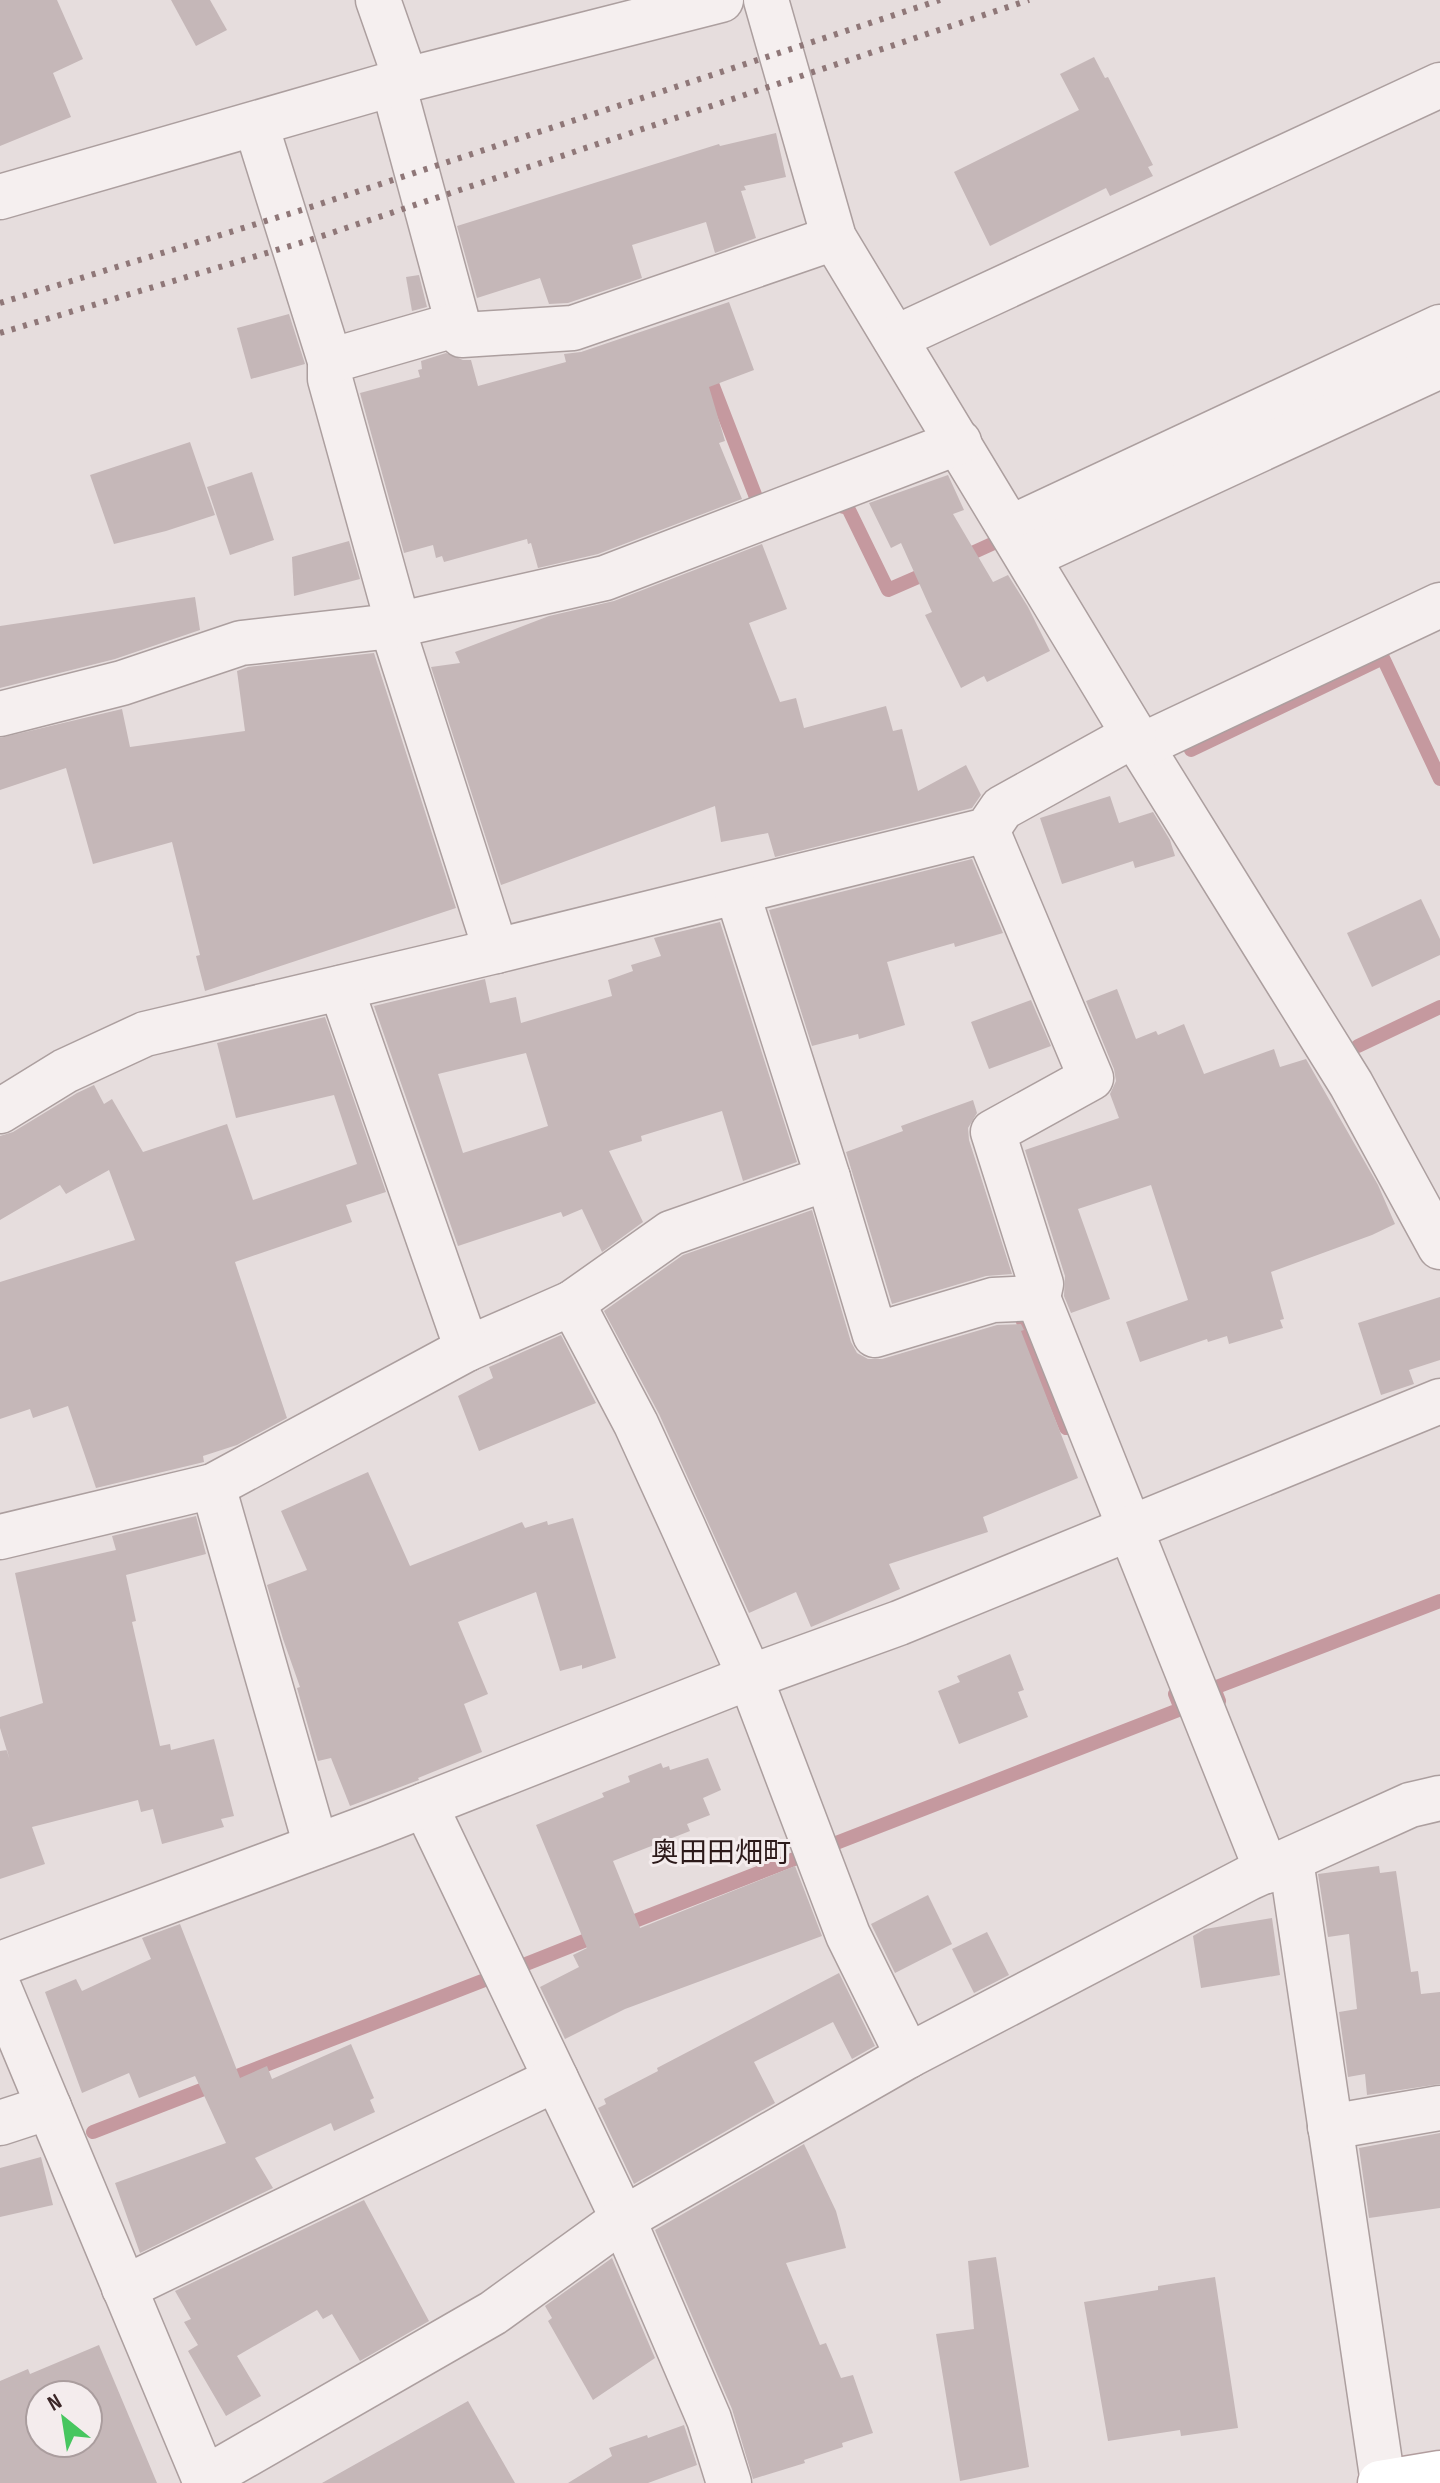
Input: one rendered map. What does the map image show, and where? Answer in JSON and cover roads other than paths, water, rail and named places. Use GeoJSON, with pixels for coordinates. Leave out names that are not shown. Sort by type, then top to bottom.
{"type":"FeatureCollection","features":[{"type":"Feature","properties":{"kind":"main road"},"geometry":{"type":"LineString","coordinates":[[1382,2483],[1440,2473]]}},
{"type":"Feature","properties":{"kind":"street"},"geometry":{"type":"LineString","coordinates":[[378,0],[462,335],[573,328],[834,238]]}},
{"type":"Feature","properties":{"kind":"street"},"geometry":{"type":"LineString","coordinates":[[0,197],[399,82],[721,0]]}},
{"type":"Feature","properties":{"kind":"street"},"geometry":{"type":"LineString","coordinates":[[766,0],[834,238],[1351,1084],[1440,1247]]}},
{"type":"Feature","properties":{"kind":"street"},"geometry":{"type":"LineString","coordinates":[[895,338],[1440,85]]}},
{"type":"Feature","properties":{"kind":"street"},"geometry":{"type":"LineString","coordinates":[[256,125],[330,361],[330,379],[395,625],[496,951]]}},
{"type":"Feature","properties":{"kind":"street"},"geometry":{"type":"LineString","coordinates":[[330,361],[458,324]]}},
{"type":"Feature","properties":{"kind":"street"},"geometry":{"type":"LineString","coordinates":[[1019,543],[1440,327]]}},
{"type":"Feature","properties":{"kind":"street"},"geometry":{"type":"LineString","coordinates":[[1019,543],[1440,366]]}},
{"type":"Feature","properties":{"kind":"street"},"geometry":{"type":"LineString","coordinates":[[0,714],[122,683],[241,643],[395,625],[605,578],[959,442]]}},
{"type":"Feature","properties":{"kind":"street"},"geometry":{"type":"LineString","coordinates":[[3,1100],[145,1034],[987,830],[1002,808],[1138,740],[1440,605]]}},
{"type":"Feature","properties":{"kind":"street"},"geometry":{"type":"LineString","coordinates":[[987,830],[1091,1078],[993,1132],[1041,1284],[1038,1298],[1131,1529],[1279,1865],[1330,2127],[1382,2483]]}},
{"type":"Feature","properties":{"kind":"street"},"geometry":{"type":"LineString","coordinates":[[737,892],[875,1335],[993,1300],[1038,1298]]}},
{"type":"Feature","properties":{"kind":"street"},"geometry":{"type":"LineString","coordinates":[[341,988],[467,1349]]}},
{"type":"Feature","properties":{"kind":"street"},"geometry":{"type":"LineString","coordinates":[[0,1537],[213,1486],[467,1349],[572,1303],[671,1233],[828,1178]]}},
{"type":"Feature","properties":{"kind":"street"},"geometry":{"type":"LineString","coordinates":[[572,1303],[636,1424],[750,1677],[848,1935],[908,2056]]}},
{"type":"Feature","properties":{"kind":"street"},"geometry":{"type":"LineString","coordinates":[[0,1964],[899,1623],[1440,1401]]}},
{"type":"Feature","properties":{"kind":"street"},"geometry":{"type":"LineString","coordinates":[[213,1486],[316,1846]]}},
{"type":"Feature","properties":{"kind":"street"},"geometry":{"type":"LineString","coordinates":[[0,1990],[205,2481],[493,2313],[623,2219],[908,2056],[1279,1865],[1410,1805],[1440,1798]]}},
{"type":"Feature","properties":{"kind":"street"},"geometry":{"type":"LineString","coordinates":[[425,1805],[623,2219],[709,2419],[729,2483]]}},
{"type":"Feature","properties":{"kind":"street"},"geometry":{"type":"LineString","coordinates":[[124,2288],[556,2079]]}},
{"type":"Feature","properties":{"kind":"street"},"geometry":{"type":"LineString","coordinates":[[0,2123],[49,2107]]}},
{"type":"Feature","properties":{"kind":"street"},"geometry":{"type":"LineString","coordinates":[[1330,2127],[1440,2108]]}},
{"type":"Feature","properties":{"kind":"waterway"},"geometry":{"type":"LineString","coordinates":[[706,368],[759,505]]}},
{"type":"Feature","properties":{"kind":"waterway"},"geometry":{"type":"LineString","coordinates":[[832,504],[848,508],[888,590],[934,570]]}},
{"type":"Feature","properties":{"kind":"waterway"},"geometry":{"type":"LineString","coordinates":[[961,558],[994,543]]}},
{"type":"Feature","properties":{"kind":"waterway"},"geometry":{"type":"LineString","coordinates":[[1191,750],[1383,658],[1440,779]]}},
{"type":"Feature","properties":{"kind":"waterway"},"geometry":{"type":"LineString","coordinates":[[1358,1046],[1440,1007]]}},
{"type":"Feature","properties":{"kind":"waterway"},"geometry":{"type":"LineString","coordinates":[[1020,1314],[1066,1428]]}},
{"type":"Feature","properties":{"kind":"waterway"},"geometry":{"type":"LineString","coordinates":[[1219,1701],[1214,1688],[1440,1601]]}},
{"type":"Feature","properties":{"kind":"waterway"},"geometry":{"type":"LineString","coordinates":[[831,1845],[1181,1709],[1175,1694]]}},
{"type":"Feature","properties":{"kind":"waterway"},"geometry":{"type":"LineString","coordinates":[[622,1926],[802,1856]]}},
{"type":"Feature","properties":{"kind":"waterway"},"geometry":{"type":"LineString","coordinates":[[521,1966],[599,1935]]}},
{"type":"Feature","properties":{"kind":"waterway"},"geometry":{"type":"LineString","coordinates":[[93,2132],[495,1976]]}},
{"type":"Feature","properties":{"kind":"railway"},"geometry":{"type":"LineString","coordinates":[[0,303],[308,208],[940,0]]}},
{"type":"Feature","properties":{"kind":"railway"},"geometry":{"type":"LineString","coordinates":[[0,333],[310,240],[1029,0]]}},
{"type":"Feature","properties":{"kind":"district","name":"奥田田畑町"},"geometry":{"type":"Point","coordinates":[721,1852]}}]}
